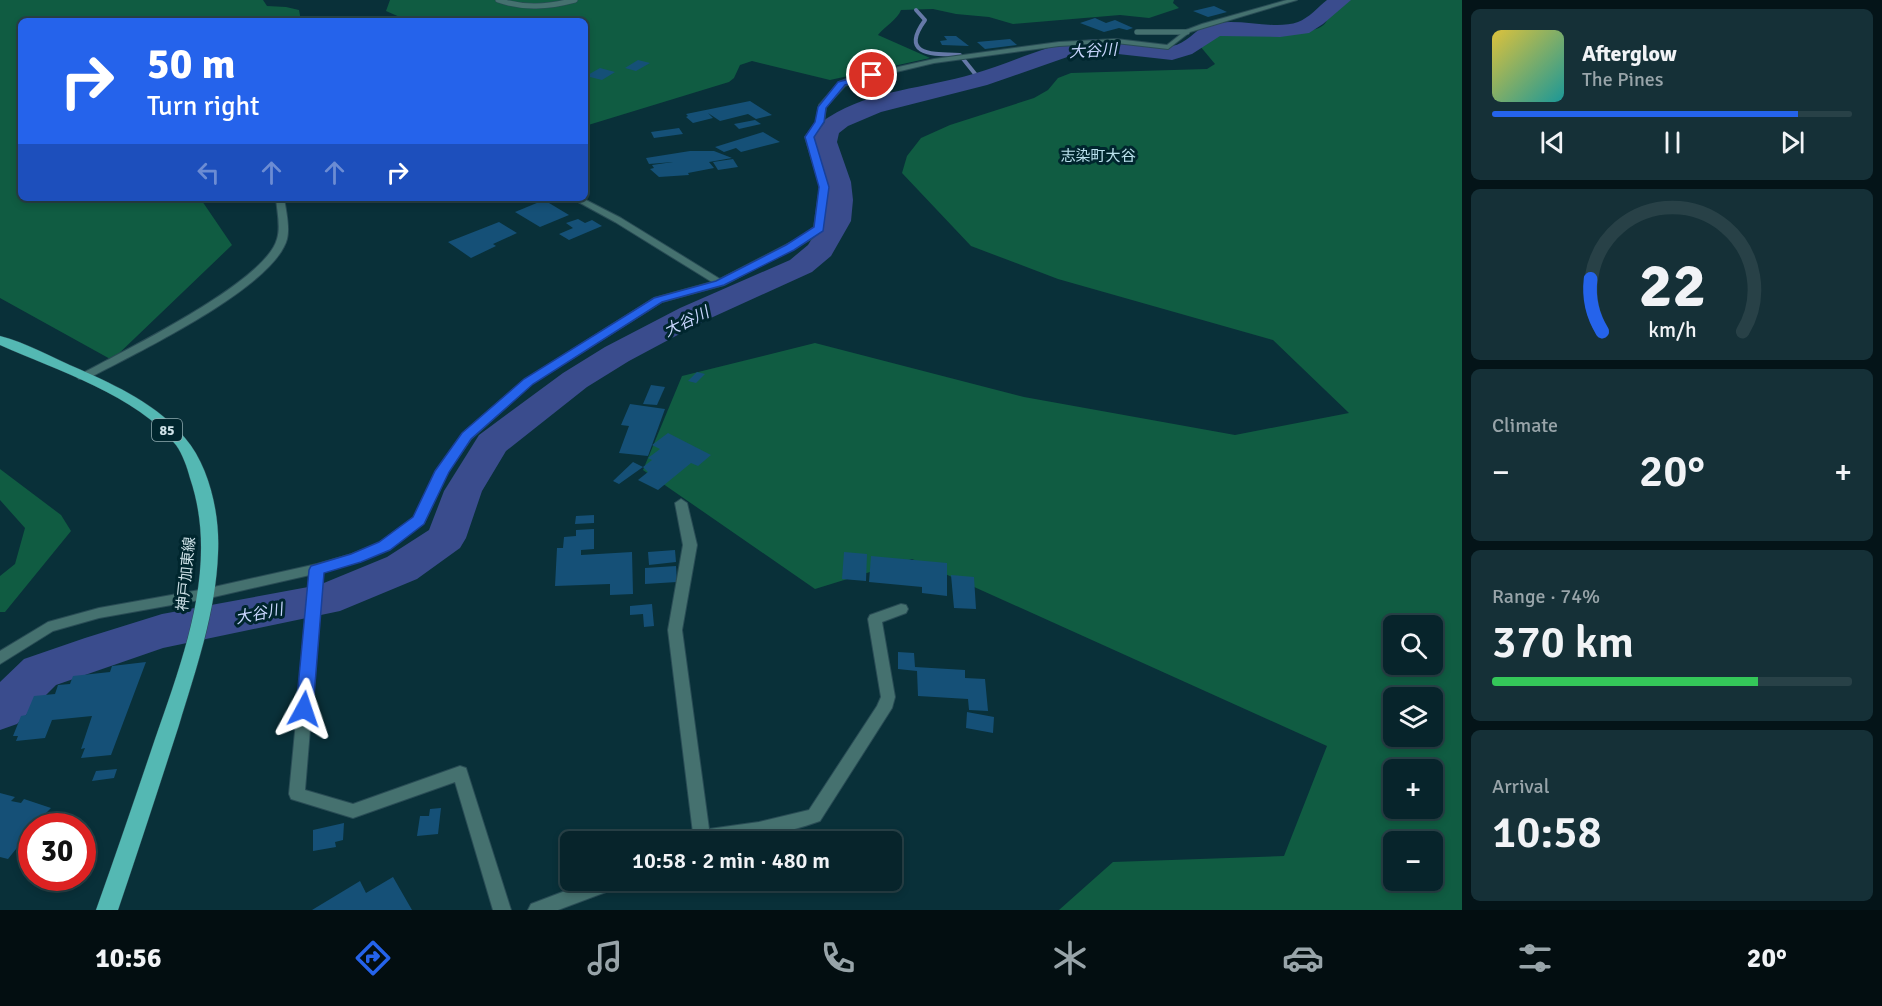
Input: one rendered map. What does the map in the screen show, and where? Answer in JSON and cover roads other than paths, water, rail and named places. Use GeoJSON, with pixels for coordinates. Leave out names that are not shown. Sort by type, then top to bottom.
{"type":"FeatureCollection","features":[{"type":"Feature","properties":{"kind":"main road","name":"神戸加東線"},"geometry":{"type":"LineString","coordinates":[[0,340],[125,398],[155,419],[181,442],[199,479],[210,531],[204,601],[196,637],[164,742],[107,910]]}},
{"type":"Feature","properties":{"kind":"street"},"geometry":{"type":"LineString","coordinates":[[0,658],[48,627],[99,613],[204,601],[316,575],[384,546],[419,520],[442,471],[466,436],[528,382],[658,300],[720,283],[780,253],[819,228],[824,187],[809,137],[820,122],[822,107],[842,84],[934,61],[1059,44],[1116,41],[1168,46],[1187,32],[1204,25],[1294,0]]}},
{"type":"Feature","properties":{"kind":"street"},"geometry":{"type":"LineString","coordinates":[[83,377],[200,313],[238,289],[263,268],[282,241],[280,201]]}},
{"type":"Feature","properties":{"kind":"street"},"geometry":{"type":"LineString","coordinates":[[580,201],[618,220],[720,283]]}},
{"type":"Feature","properties":{"kind":"street"},"geometry":{"type":"LineString","coordinates":[[681,503],[690,545],[675,630],[697,810],[697,831]]}},
{"type":"Feature","properties":{"kind":"street"},"geometry":{"type":"LineString","coordinates":[[316,575],[297,794],[353,811],[460,773],[502,910]]}},
{"type":"Feature","properties":{"kind":"street"},"geometry":{"type":"LineString","coordinates":[[747,831],[814,816],[884,708],[888,698],[875,619],[901,609]]}},
{"type":"Feature","properties":{"kind":"street"},"geometry":{"type":"LineString","coordinates":[[537,910],[587,891]]}},
{"type":"Feature","properties":{"kind":"lane"},"geometry":{"type":"LineString","coordinates":[[498,0],[530,7],[556,5],[575,0]]}},
{"type":"Feature","properties":{"kind":"lane"},"geometry":{"type":"LineString","coordinates":[[1137,32],[1187,32]]}},
{"type":"Feature","properties":{"kind":"waterway","name":"大谷川"},"geometry":{"type":"LineString","coordinates":[[0,711],[40,672],[162,631],[252,612],[325,600],[402,568],[446,538],[463,491],[492,443],[575,380],[617,354],[691,315],[801,266],[820,250],[837,221],[839,200],[837,182],[824,142],[829,130],[839,121],[872,107],[979,80],[1073,48],[1098,45],[1172,53],[1184,50],[1215,30],[1301,28],[1341,0]]}},
{"type":"Feature","properties":{"kind":"waterway"},"geometry":{"type":"LineString","coordinates":[[916,10],[925,20],[918,32],[916,41],[918,47],[930,53],[960,55],[980,80]]}},
{"type":"Feature","properties":{"kind":"district","name":"志染町大谷"},"geometry":{"type":"Point","coordinates":[1098,156]}}]}
